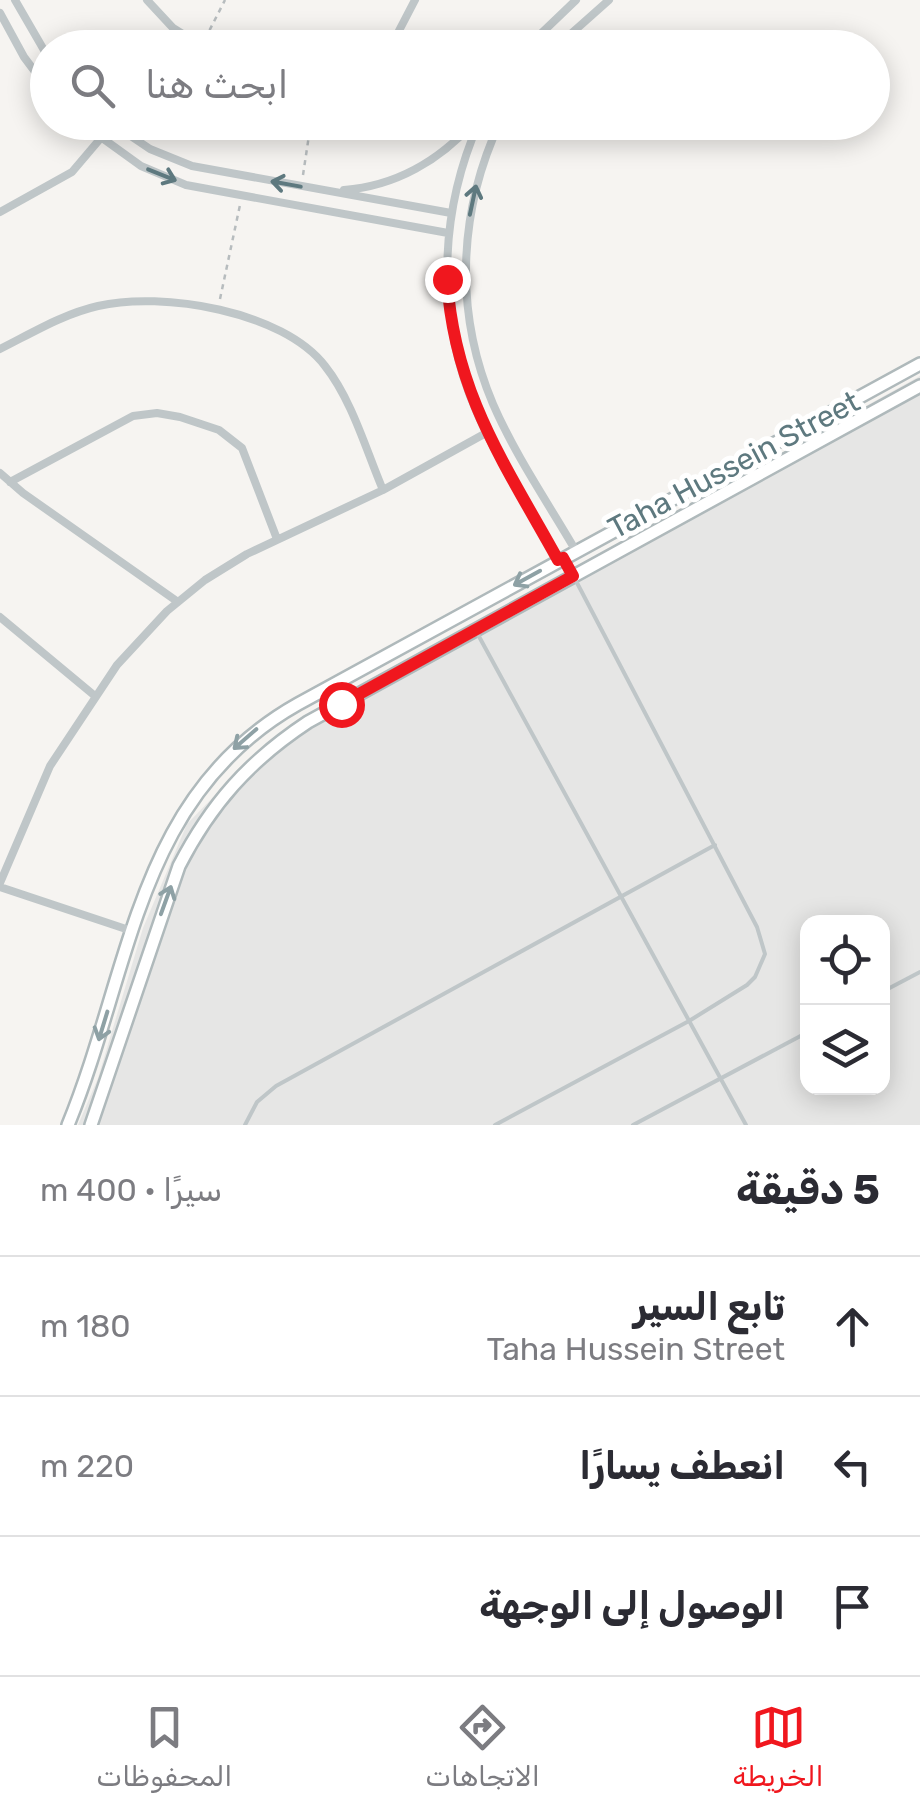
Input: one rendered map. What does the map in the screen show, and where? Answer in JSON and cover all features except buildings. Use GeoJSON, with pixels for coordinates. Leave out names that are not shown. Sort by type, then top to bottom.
{"type":"FeatureCollection","features":[{"type":"Feature","properties":{"kind":"main road","name":"Taha Hussein Street"},"geometry":{"type":"LineString","coordinates":[[68,1125],[154,870],[185,809],[244,740],[274,718],[920,364]]}},
{"type":"Feature","properties":{"kind":"main road","name":"Taha Hussein Street"},"geometry":{"type":"LineString","coordinates":[[91,1125],[168,892],[200,826],[269,748],[308,722],[920,386]]}},
{"type":"Feature","properties":{"kind":"main road"},"geometry":{"type":"LineString","coordinates":[[561,559],[573,576]]}},
{"type":"Feature","properties":{"kind":"street"},"geometry":{"type":"LineString","coordinates":[[15,0],[32,30]]}},
{"type":"Feature","properties":{"kind":"street"},"geometry":{"type":"LineString","coordinates":[[147,0],[177,30]]}},
{"type":"Feature","properties":{"kind":"street"},"geometry":{"type":"LineString","coordinates":[[400,30],[416,0]]}},
{"type":"Feature","properties":{"kind":"street"},"geometry":{"type":"LineString","coordinates":[[545,30],[576,0]]}},
{"type":"Feature","properties":{"kind":"street"},"geometry":{"type":"LineString","coordinates":[[575,30],[609,0]]}},
{"type":"Feature","properties":{"kind":"street"},"geometry":{"type":"LineString","coordinates":[[0,12],[30,65]]}},
{"type":"Feature","properties":{"kind":"street"},"geometry":{"type":"LineString","coordinates":[[0,212],[60,180],[100,140],[141,166],[210,191],[448,233]]}},
{"type":"Feature","properties":{"kind":"street"},"geometry":{"type":"LineString","coordinates":[[137,140],[192,166],[451,213]]}},
{"type":"Feature","properties":{"kind":"street"},"geometry":{"type":"LineString","coordinates":[[333,192],[378,185],[411,172],[456,140]]}},
{"type":"Feature","properties":{"kind":"street"},"geometry":{"type":"LineString","coordinates":[[471,140],[448,233],[452,334],[467,388],[486,432],[561,559]]}},
{"type":"Feature","properties":{"kind":"street"},"geometry":{"type":"LineString","coordinates":[[493,140],[477,180],[468,228],[465,278],[471,331],[494,406],[576,551]]}},
{"type":"Feature","properties":{"kind":"street"},"geometry":{"type":"LineString","coordinates":[[0,349],[68,314],[101,305],[166,304],[218,311],[280,329],[318,358],[339,388],[383,490]]}},
{"type":"Feature","properties":{"kind":"street"},"geometry":{"type":"LineString","coordinates":[[10,482],[132,416],[180,416],[226,433],[242,448],[277,539]]}},
{"type":"Feature","properties":{"kind":"street"},"geometry":{"type":"LineString","coordinates":[[132,931],[0,885],[50,766],[94,696],[132,646],[178,602],[226,567],[383,490],[486,432]]}},
{"type":"Feature","properties":{"kind":"street"},"geometry":{"type":"LineString","coordinates":[[0,473],[178,602]]}},
{"type":"Feature","properties":{"kind":"street"},"geometry":{"type":"LineString","coordinates":[[0,616],[94,696]]}},
{"type":"Feature","properties":{"kind":"lane"},"geometry":{"type":"LineString","coordinates":[[496,1125],[689,1021],[747,985],[756,977],[765,954],[757,927],[573,576]]}},
{"type":"Feature","properties":{"kind":"lane"},"geometry":{"type":"LineString","coordinates":[[476,631],[746,1125]]}},
{"type":"Feature","properties":{"kind":"lane"},"geometry":{"type":"LineString","coordinates":[[245,1125],[257,1102],[276,1086],[715,845]]}},
{"type":"Feature","properties":{"kind":"lane"},"geometry":{"type":"LineString","coordinates":[[890,988],[920,972]]}},
{"type":"Feature","properties":{"kind":"lane"},"geometry":{"type":"LineString","coordinates":[[633,1125],[800,1036]]}},
{"type":"Feature","properties":{"kind":"path"},"geometry":{"type":"LineString","coordinates":[[211,30],[224,0]]}},
{"type":"Feature","properties":{"kind":"path"},"geometry":{"type":"LineString","coordinates":[[301,187],[309,140]]}},
{"type":"Feature","properties":{"kind":"path"},"geometry":{"type":"LineString","coordinates":[[218,311],[242,196]]}},
{"type":"Feature","properties":{"kind":"shaded area"},"geometry":{"type":"Polygon","coordinates":[[[920,376],[920,1125],[78,1125],[98,1078],[143,928],[187,824],[260,749],[297,722],[920,376]]]}},
{"type":"Feature","properties":{"kind":"route"},"geometry":{"type":"LineString","coordinates":[[341,704],[573,576],[563,558],[558,560],[477,414],[452,334],[447,279]]}}]}
